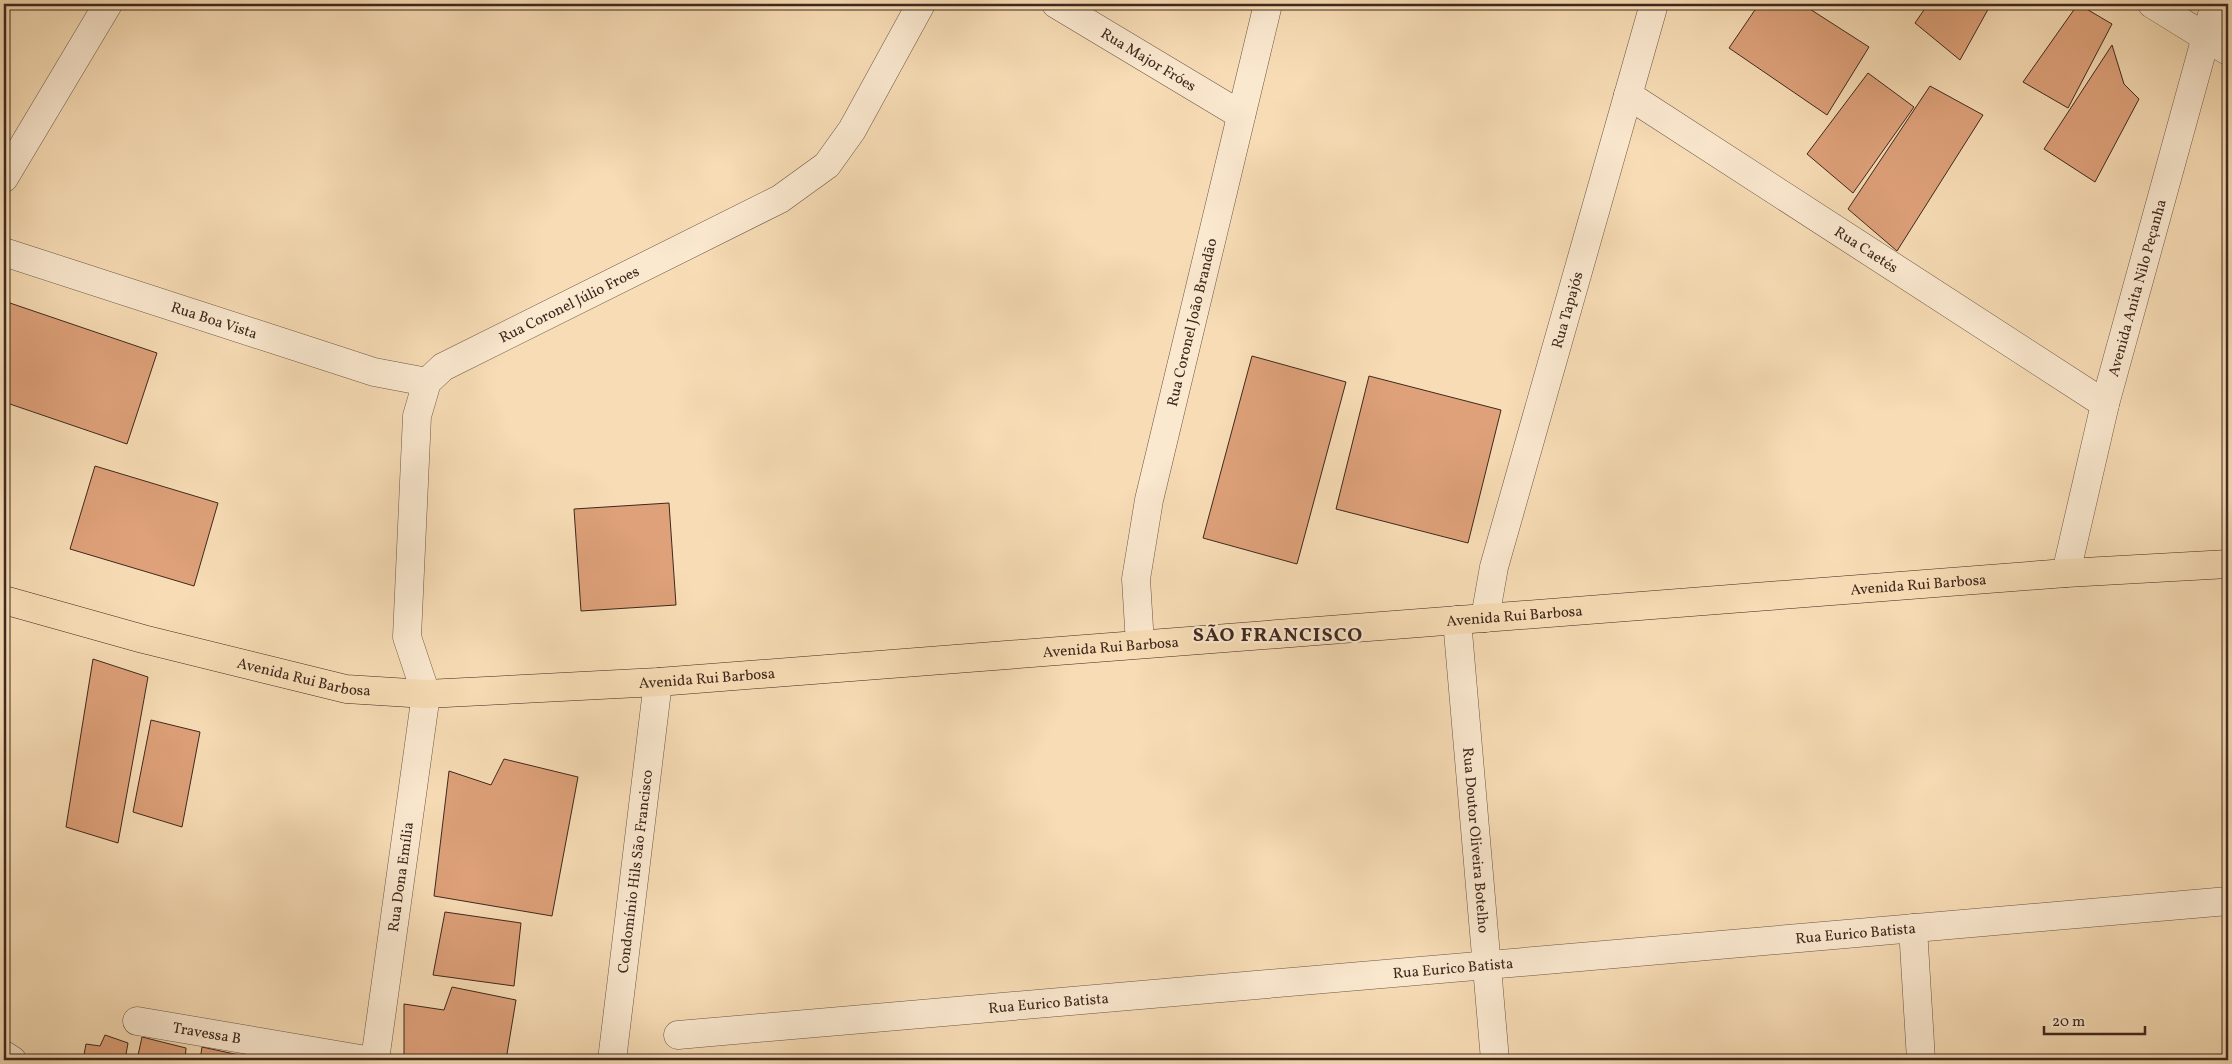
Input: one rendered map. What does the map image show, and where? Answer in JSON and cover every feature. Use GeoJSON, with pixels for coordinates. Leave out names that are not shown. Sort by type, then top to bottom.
{"type":"FeatureCollection","features":[{"type":"Feature","properties":{"kind":"main road","name":"Avenida Rui Barbosa"},"geometry":{"type":"LineString","coordinates":[[4,600],[143,639],[346,689],[426,694],[658,682],[2066,573],[2228,564]]}},
{"type":"Feature","properties":{"kind":"street"},"geometry":{"type":"LineString","coordinates":[[4,178],[108,4]]}},
{"type":"Feature","properties":{"kind":"street","name":"Rua Coronel Júlio Froes"},"geometry":{"type":"LineString","coordinates":[[427,382],[443,367],[780,198],[827,165],[852,130],[920,4]]}},
{"type":"Feature","properties":{"kind":"street","name":"Rua Major Fróes"},"geometry":{"type":"LineString","coordinates":[[1056,4],[1241,114]]}},
{"type":"Feature","properties":{"kind":"street","name":"Rua Coronel João Brandão"},"geometry":{"type":"LineString","coordinates":[[1140,644],[1136,579],[1148,500],[1268,4]]}},
{"type":"Feature","properties":{"kind":"street","name":"Rua Tapajós"},"geometry":{"type":"LineString","coordinates":[[1485,618],[1494,567],[1654,4]]}},
{"type":"Feature","properties":{"kind":"street"},"geometry":{"type":"LineString","coordinates":[[2152,4],[2228,51]]}},
{"type":"Feature","properties":{"kind":"street","name":"Avenida Anita Nilo Peçanha"},"geometry":{"type":"LineString","coordinates":[[2066,573],[2105,404],[2215,4]]}},
{"type":"Feature","properties":{"kind":"street","name":"Rua Caetés"},"geometry":{"type":"LineString","coordinates":[[1628,95],[2105,404]]}},
{"type":"Feature","properties":{"kind":"street","name":"Rua Boa Vista"},"geometry":{"type":"LineString","coordinates":[[4,252],[374,372],[427,382]]}},
{"type":"Feature","properties":{"kind":"street"},"geometry":{"type":"LineString","coordinates":[[426,694],[407,637],[417,416],[427,382]]}},
{"type":"Feature","properties":{"kind":"street","name":"Rua Doutor Oliveira Botelho"},"geometry":{"type":"LineString","coordinates":[[1457,620],[1495,1060]]}},
{"type":"Feature","properties":{"kind":"street","name":"Condomínio Hils São Francisco"},"geometry":{"type":"LineString","coordinates":[[612,1060],[658,682]]}},
{"type":"Feature","properties":{"kind":"street","name":"Rua Dona Emília"},"geometry":{"type":"LineString","coordinates":[[375,1060],[426,694]]}},
{"type":"Feature","properties":{"kind":"street","name":"Rua Eurico Batista"},"geometry":{"type":"LineString","coordinates":[[678,1035],[2228,901]]}},
{"type":"Feature","properties":{"kind":"street"},"geometry":{"type":"LineString","coordinates":[[1913,928],[1921,1060]]}},
{"type":"Feature","properties":{"kind":"street","name":"Travessa B"},"geometry":{"type":"LineString","coordinates":[[137,1021],[366,1060]]}},
{"type":"Feature","properties":{"kind":"street"},"geometry":{"type":"LineString","coordinates":[[4,1056],[12,1060]]}},
{"type":"Feature","properties":{"kind":"building"},"geometry":{"type":"Polygon","coordinates":[[[1759,4],[1802,4],[1869,47],[1827,115],[1729,48],[1759,4]]]}},
{"type":"Feature","properties":{"kind":"building"},"geometry":{"type":"Polygon","coordinates":[[[1928,4],[1991,4],[1960,60],[1915,23],[1928,4]]]}},
{"type":"Feature","properties":{"kind":"building"},"geometry":{"type":"Polygon","coordinates":[[[2078,4],[2112,24],[2068,108],[2023,82],[2078,4]]]}},
{"type":"Feature","properties":{"kind":"building"},"geometry":{"type":"Polygon","coordinates":[[[2112,45],[2124,84],[2139,99],[2095,182],[2044,149],[2112,45]]]}},
{"type":"Feature","properties":{"kind":"building"},"geometry":{"type":"Polygon","coordinates":[[[1868,73],[1914,107],[1853,193],[1807,154],[1868,73]]]}},
{"type":"Feature","properties":{"kind":"building"},"geometry":{"type":"Polygon","coordinates":[[[1930,86],[1983,115],[1897,251],[1848,209],[1930,86]]]}},
{"type":"Feature","properties":{"kind":"building"},"geometry":{"type":"Polygon","coordinates":[[[4,301],[157,353],[127,444],[4,402],[4,301]]]}},
{"type":"Feature","properties":{"kind":"building"},"geometry":{"type":"Polygon","coordinates":[[[1252,356],[1346,382],[1297,564],[1203,538],[1252,356]]]}},
{"type":"Feature","properties":{"kind":"building"},"geometry":{"type":"Polygon","coordinates":[[[1369,376],[1501,410],[1468,543],[1336,509],[1369,376]]]}},
{"type":"Feature","properties":{"kind":"building"},"geometry":{"type":"Polygon","coordinates":[[[95,466],[218,503],[194,586],[70,549],[95,466]]]}},
{"type":"Feature","properties":{"kind":"building"},"geometry":{"type":"Polygon","coordinates":[[[669,503],[676,605],[581,611],[574,509],[669,503]]]}},
{"type":"Feature","properties":{"kind":"building"},"geometry":{"type":"Polygon","coordinates":[[[93,659],[148,677],[118,843],[66,827],[93,659]]]}},
{"type":"Feature","properties":{"kind":"building"},"geometry":{"type":"Polygon","coordinates":[[[151,720],[200,732],[182,827],[133,812],[151,720]]]}},
{"type":"Feature","properties":{"kind":"building"},"geometry":{"type":"Polygon","coordinates":[[[504,759],[578,777],[552,916],[434,896],[449,771],[491,785],[504,759]]]}},
{"type":"Feature","properties":{"kind":"building"},"geometry":{"type":"Polygon","coordinates":[[[445,912],[521,923],[514,986],[433,975],[445,912]]]}},
{"type":"Feature","properties":{"kind":"building"},"geometry":{"type":"Polygon","coordinates":[[[452,987],[516,1000],[506,1060],[452,1060],[404,1055],[404,1004],[444,1010],[452,987]]]}},
{"type":"Feature","properties":{"kind":"building"},"geometry":{"type":"Polygon","coordinates":[[[105,1035],[128,1043],[125,1060],[83,1060],[86,1044],[100,1046],[105,1035]]]}},
{"type":"Feature","properties":{"kind":"building"},"geometry":{"type":"Polygon","coordinates":[[[142,1037],[186,1048],[185,1060],[137,1060],[142,1037]]]}},
{"type":"Feature","properties":{"kind":"building"},"geometry":{"type":"Polygon","coordinates":[[[202,1047],[262,1060],[200,1060],[202,1047]]]}},
{"type":"Feature","properties":{"kind":"district","name":"SÃO FRANCISCO"},"geometry":{"type":"Point","coordinates":[1278,634]}}]}
